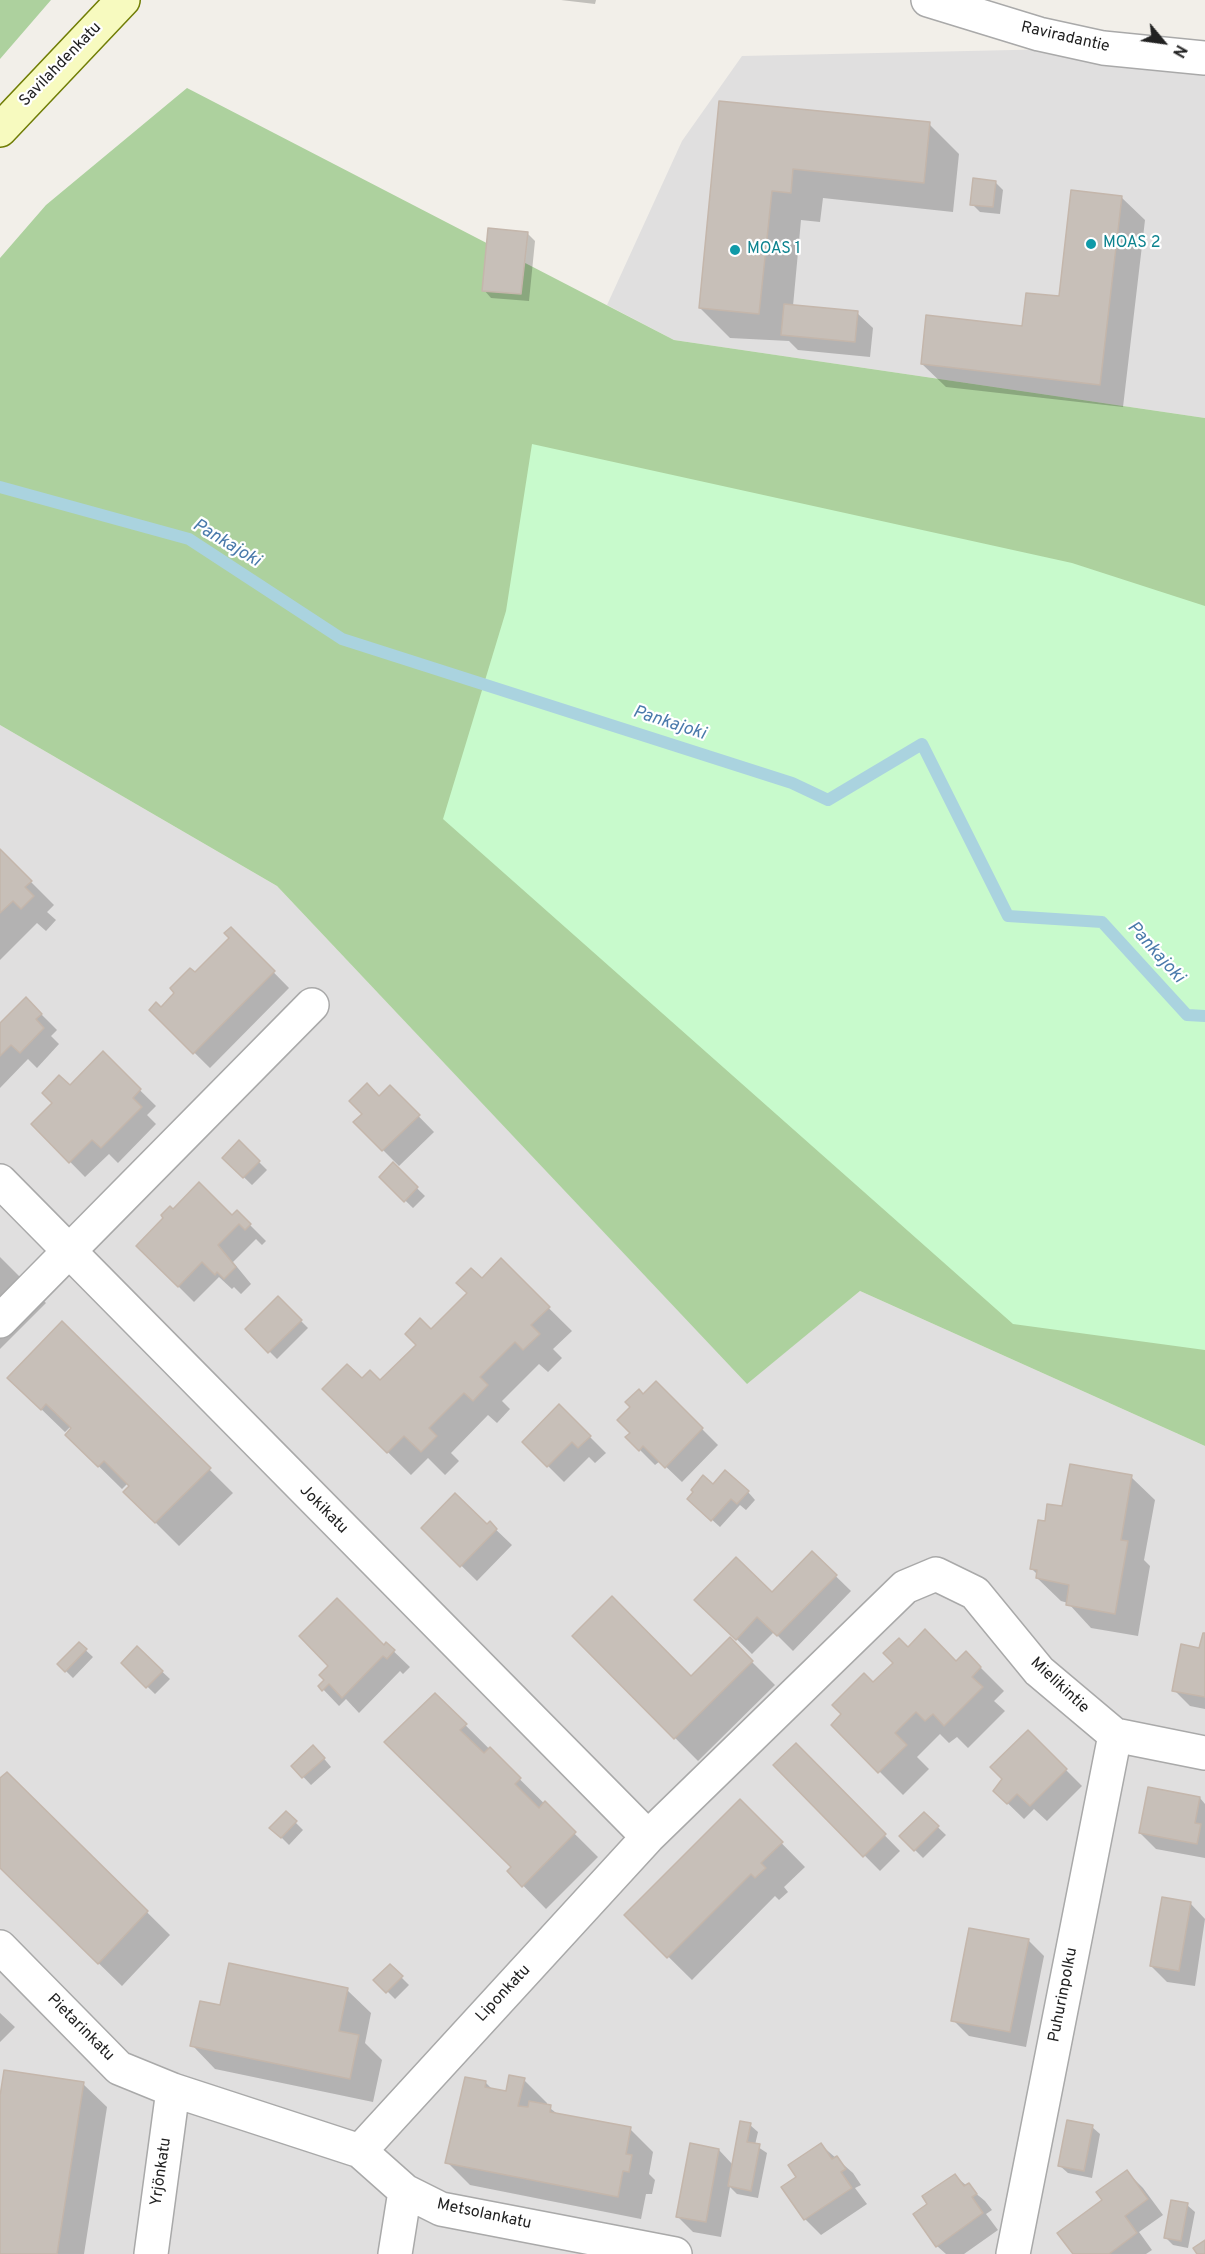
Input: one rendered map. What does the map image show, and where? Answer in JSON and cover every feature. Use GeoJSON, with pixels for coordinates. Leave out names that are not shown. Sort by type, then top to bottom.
{"type":"FeatureCollection","features":[{"type":"Feature","properties":{"kind":"main road","name":"Savilahdenkatu"},"geometry":{"type":"LineString","coordinates":[[0,130],[123,0]]}},
{"type":"Feature","properties":{"kind":"street","name":"Raviradantie"},"geometry":{"type":"LineString","coordinates":[[928,0],[1039,34],[1102,48],[1205,58]]}},
{"type":"Feature","properties":{"kind":"street"},"geometry":{"type":"LineString","coordinates":[[0,1321],[312,1005]]}},
{"type":"Feature","properties":{"kind":"street","name":"Jokikatu"},"geometry":{"type":"LineString","coordinates":[[0,1181],[648,1837]]}},
{"type":"Feature","properties":{"kind":"street","name":"Mielikintie"},"geometry":{"type":"LineString","coordinates":[[905,1587],[936,1574],[975,1593],[1039,1671],[1114,1736]]}},
{"type":"Feature","properties":{"kind":"street","name":"Liponkatu"},"geometry":{"type":"LineString","coordinates":[[360,2151],[648,1837],[905,1587]]}},
{"type":"Feature","properties":{"kind":"street"},"geometry":{"type":"LineString","coordinates":[[1114,1736],[1205,1753]]}},
{"type":"Feature","properties":{"kind":"street","name":"Puhurinpolku"},"geometry":{"type":"LineString","coordinates":[[1013,2254],[1114,1736]]}},
{"type":"Feature","properties":{"kind":"street","name":"Pietarinkatu"},"geometry":{"type":"LineString","coordinates":[[0,1947],[119,2068],[173,2090]]}},
{"type":"Feature","properties":{"kind":"street","name":"Metsolankatu"},"geometry":{"type":"LineString","coordinates":[[173,2090],[360,2151],[405,2192],[441,2209],[675,2254]]}},
{"type":"Feature","properties":{"kind":"street","name":"Yrjönkatu"},"geometry":{"type":"LineString","coordinates":[[151,2254],[173,2090]]}},
{"type":"Feature","properties":{"kind":"street"},"geometry":{"type":"LineString","coordinates":[[395,2254],[405,2192]]}},
{"type":"Feature","properties":{"kind":"shaded area"},"geometry":{"type":"Polygon","coordinates":[[[1103,48],[1205,58],[1205,418],[674,340],[607,305],[682,141],[742,56],[1103,48]]]}},
{"type":"Feature","properties":{"kind":"shaded area"},"geometry":{"type":"Polygon","coordinates":[[[0,725],[277,886],[747,1383],[860,1291],[1205,1446],[1205,2254],[0,2254],[0,725]]]}},
{"type":"Feature","properties":{"kind":"green space"},"geometry":{"type":"Polygon","coordinates":[[[0,0],[51,0],[0,59],[0,0]]]}},
{"type":"Feature","properties":{"kind":"green space"},"geometry":{"type":"Polygon","coordinates":[[[187,88],[674,340],[1205,418],[1205,1446],[860,1291],[747,1384],[277,886],[0,725],[0,258],[46,205],[187,88]]]}},
{"type":"Feature","properties":{"kind":"green space"},"geometry":{"type":"Polygon","coordinates":[[[532,444],[1072,563],[1205,606],[1205,1350],[1013,1324],[443,819],[506,611],[532,444]]]}},
{"type":"Feature","properties":{"kind":"building","name":"MOAS 1"},"geometry":{"type":"Polygon","coordinates":[[[719,101],[930,122],[924,183],[793,169],[791,193],[772,191],[759,314],[699,308],[719,101]]]}},
{"type":"Feature","properties":{"kind":"building"},"geometry":{"type":"Polygon","coordinates":[[[973,178],[996,181],[993,207],[970,205],[973,178]]]}},
{"type":"Feature","properties":{"kind":"building","name":"MOAS 2"},"geometry":{"type":"Polygon","coordinates":[[[1071,190],[1122,196],[1100,385],[921,364],[926,315],[1022,326],[1026,293],[1059,296],[1071,190]]]}},
{"type":"Feature","properties":{"kind":"building"},"geometry":{"type":"Polygon","coordinates":[[[488,228],[528,232],[521,294],[482,291],[488,228]]]}},
{"type":"Feature","properties":{"kind":"building"},"geometry":{"type":"Polygon","coordinates":[[[784,304],[858,311],[855,342],[781,335],[784,304]]]}},
{"type":"Feature","properties":{"kind":"building"},"geometry":{"type":"Polygon","coordinates":[[[0,849],[32,881],[25,887],[34,896],[21,909],[13,901],[0,913],[0,849]]]}},
{"type":"Feature","properties":{"kind":"building"},"geometry":{"type":"Polygon","coordinates":[[[231,927],[275,971],[193,1054],[149,1010],[156,1002],[161,1007],[174,993],[170,988],[190,968],[195,972],[229,938],[224,933],[231,927]]]}},
{"type":"Feature","properties":{"kind":"building"},"geometry":{"type":"Polygon","coordinates":[[[26,997],[42,1014],[36,1019],[44,1028],[20,1053],[11,1045],[0,1056],[0,1023],[26,997]]]}},
{"type":"Feature","properties":{"kind":"building"},"geometry":{"type":"Polygon","coordinates":[[[103,1051],[141,1089],[133,1098],[142,1107],[101,1148],[92,1140],[69,1163],[31,1124],[52,1103],[42,1093],[59,1075],[70,1085],[103,1051]]]}},
{"type":"Feature","properties":{"kind":"building"},"geometry":{"type":"Polygon","coordinates":[[[367,1083],[379,1096],[390,1085],[420,1115],[382,1151],[353,1122],[362,1114],[349,1101],[367,1083]]]}},
{"type":"Feature","properties":{"kind":"building"},"geometry":{"type":"Polygon","coordinates":[[[239,1140],[260,1161],[243,1178],[222,1158],[239,1140]]]}},
{"type":"Feature","properties":{"kind":"building"},"geometry":{"type":"Polygon","coordinates":[[[393,1162],[418,1187],[404,1202],[379,1177],[393,1162]]]}},
{"type":"Feature","properties":{"kind":"building"},"geometry":{"type":"Polygon","coordinates":[[[199,1182],[232,1215],[237,1210],[251,1224],[245,1230],[239,1224],[218,1245],[236,1267],[224,1279],[217,1272],[215,1275],[202,1262],[178,1287],[136,1246],[163,1218],[161,1215],[170,1206],[173,1209],[199,1182]]]}},
{"type":"Feature","properties":{"kind":"building"},"geometry":{"type":"Polygon","coordinates":[[[501,1258],[550,1307],[531,1325],[540,1334],[523,1350],[515,1342],[480,1377],[488,1385],[473,1401],[464,1393],[429,1428],[437,1436],[421,1452],[404,1436],[387,1453],[322,1389],[347,1364],[362,1378],[370,1370],[380,1380],[416,1345],[405,1334],[420,1318],[431,1329],[467,1293],[456,1283],[471,1268],[482,1278],[501,1258]]]}},
{"type":"Feature","properties":{"kind":"building"},"geometry":{"type":"Polygon","coordinates":[[[278,1296],[302,1320],[268,1353],[245,1329],[278,1296]]]}},
{"type":"Feature","properties":{"kind":"building"},"geometry":{"type":"Polygon","coordinates":[[[62,1321],[211,1468],[155,1523],[123,1492],[129,1486],[104,1461],[98,1467],[65,1435],[71,1428],[46,1404],[41,1410],[7,1378],[62,1321]]]}},
{"type":"Feature","properties":{"kind":"building"},"geometry":{"type":"Polygon","coordinates":[[[656,1381],[703,1428],[665,1468],[643,1446],[639,1451],[625,1437],[630,1433],[617,1420],[630,1407],[625,1402],[639,1389],[643,1394],[656,1381]]]}},
{"type":"Feature","properties":{"kind":"building"},"geometry":{"type":"Polygon","coordinates":[[[559,1404],[591,1436],[578,1448],[572,1442],[547,1467],[522,1442],[559,1404]]]}},
{"type":"Feature","properties":{"kind":"building"},"geometry":{"type":"Polygon","coordinates":[[[1070,1464],[1132,1475],[1121,1540],[1128,1541],[1115,1614],[1066,1605],[1069,1585],[1036,1578],[1037,1570],[1030,1569],[1038,1520],[1045,1521],[1047,1504],[1062,1506],[1070,1464]]]}},
{"type":"Feature","properties":{"kind":"building"},"geometry":{"type":"Polygon","coordinates":[[[725,1470],[749,1491],[737,1504],[731,1499],[711,1521],[687,1499],[703,1475],[713,1484],[725,1470]]]}},
{"type":"Feature","properties":{"kind":"building"},"geometry":{"type":"Polygon","coordinates":[[[455,1493],[487,1524],[490,1521],[497,1529],[460,1567],[421,1528],[455,1493]]]}},
{"type":"Feature","properties":{"kind":"building"},"geometry":{"type":"Polygon","coordinates":[[[812,1551],[837,1575],[777,1636],[757,1617],[736,1640],[694,1600],[736,1557],[772,1592],[812,1551]]]}},
{"type":"Feature","properties":{"kind":"building"},"geometry":{"type":"Polygon","coordinates":[[[612,1596],[691,1676],[730,1637],[753,1661],[674,1739],[572,1636],[612,1596]]]}},
{"type":"Feature","properties":{"kind":"building"},"geometry":{"type":"Polygon","coordinates":[[[337,1598],[384,1645],[386,1642],[395,1650],[387,1659],[383,1656],[342,1698],[329,1684],[322,1691],[318,1686],[324,1680],[319,1675],[328,1666],[299,1636],[337,1598]]]}},
{"type":"Feature","properties":{"kind":"building"},"geometry":{"type":"Polygon","coordinates":[[[925,1629],[956,1661],[966,1651],[981,1667],[972,1677],[983,1687],[944,1726],[933,1714],[925,1721],[916,1712],[895,1733],[907,1745],[878,1773],[831,1725],[841,1714],[832,1705],[864,1673],[873,1682],[893,1663],[883,1653],[899,1638],[908,1647],[925,1629]]]}},
{"type":"Feature","properties":{"kind":"building"},"geometry":{"type":"Polygon","coordinates":[[[1203,1633],[1205,1633],[1205,1697],[1172,1691],[1181,1644],[1199,1648],[1203,1633]]]}},
{"type":"Feature","properties":{"kind":"building"},"geometry":{"type":"Polygon","coordinates":[[[79,1642],[87,1649],[65,1672],[57,1664],[79,1642]]]}},
{"type":"Feature","properties":{"kind":"building"},"geometry":{"type":"Polygon","coordinates":[[[137,1646],[163,1671],[146,1688],[121,1663],[137,1646]]]}},
{"type":"Feature","properties":{"kind":"building"},"geometry":{"type":"Polygon","coordinates":[[[435,1693],[467,1724],[460,1730],[484,1753],[490,1747],[521,1778],[515,1784],[539,1808],[545,1801],[576,1832],[522,1887],[507,1871],[511,1867],[384,1742],[435,1693]]]}},
{"type":"Feature","properties":{"kind":"building"},"geometry":{"type":"Polygon","coordinates":[[[1028,1730],[1067,1769],[1030,1806],[1017,1794],[1007,1804],[993,1791],[1002,1779],[990,1767],[1028,1730]]]}},
{"type":"Feature","properties":{"kind":"building"},"geometry":{"type":"Polygon","coordinates":[[[796,1743],[886,1834],[863,1857],[773,1765],[796,1743]]]}},
{"type":"Feature","properties":{"kind":"building"},"geometry":{"type":"Polygon","coordinates":[[[313,1745],[325,1758],[302,1778],[291,1766],[313,1745]]]}},
{"type":"Feature","properties":{"kind":"building"},"geometry":{"type":"Polygon","coordinates":[[[7,1772],[148,1911],[98,1964],[0,1868],[0,1778],[7,1772]]]}},
{"type":"Feature","properties":{"kind":"building"},"geometry":{"type":"Polygon","coordinates":[[[1148,1787],[1200,1797],[1195,1823],[1201,1824],[1197,1844],[1139,1833],[1148,1787]]]}},
{"type":"Feature","properties":{"kind":"building"},"geometry":{"type":"Polygon","coordinates":[[[740,1799],[783,1842],[761,1863],[766,1868],[755,1878],[751,1874],[667,1958],[624,1915],[740,1799]]]}},
{"type":"Feature","properties":{"kind":"building"},"geometry":{"type":"Polygon","coordinates":[[[286,1811],[297,1821],[281,1838],[269,1828],[286,1811]]]}},
{"type":"Feature","properties":{"kind":"building"},"geometry":{"type":"Polygon","coordinates":[[[924,1812],[939,1826],[914,1851],[899,1836],[924,1812]]]}},
{"type":"Feature","properties":{"kind":"building"},"geometry":{"type":"Polygon","coordinates":[[[1162,1897],[1191,1902],[1179,1971],[1150,1966],[1162,1897]]]}},
{"type":"Feature","properties":{"kind":"building"},"geometry":{"type":"Polygon","coordinates":[[[969,1928],[1029,1939],[1010,2032],[951,2021],[969,1928]]]}},
{"type":"Feature","properties":{"kind":"building"},"geometry":{"type":"Polygon","coordinates":[[[229,1963],[348,1988],[339,2031],[359,2035],[350,2079],[190,2046],[200,2001],[220,2005],[229,1963]]]}},
{"type":"Feature","properties":{"kind":"building"},"geometry":{"type":"Polygon","coordinates":[[[390,1964],[403,1976],[386,1993],[373,1980],[390,1964]]]}},
{"type":"Feature","properties":{"kind":"building"},"geometry":{"type":"Polygon","coordinates":[[[4,2070],[84,2082],[57,2254],[0,2254],[0,2096],[4,2070]]]}},
{"type":"Feature","properties":{"kind":"building"},"geometry":{"type":"Polygon","coordinates":[[[509,2075],[525,2078],[518,2106],[528,2107],[529,2101],[551,2105],[550,2112],[631,2127],[626,2154],[632,2155],[629,2172],[623,2171],[618,2197],[445,2163],[465,2077],[486,2081],[485,2087],[506,2091],[509,2075]]]}},
{"type":"Feature","properties":{"kind":"building"},"geometry":{"type":"Polygon","coordinates":[[[1067,2120],[1093,2125],[1084,2171],[1058,2166],[1067,2120]]]}},
{"type":"Feature","properties":{"kind":"building"},"geometry":{"type":"Polygon","coordinates":[[[740,2121],[751,2123],[747,2142],[760,2144],[751,2191],[728,2186],[740,2121]]]}},
{"type":"Feature","properties":{"kind":"building"},"geometry":{"type":"Polygon","coordinates":[[[690,2143],[719,2149],[706,2222],[676,2217],[690,2143]]]}},
{"type":"Feature","properties":{"kind":"building"},"geometry":{"type":"Polygon","coordinates":[[[821,2143],[832,2159],[837,2156],[846,2169],[841,2172],[852,2188],[804,2220],[781,2187],[796,2177],[788,2165],[821,2143]]]}},
{"type":"Feature","properties":{"kind":"building"},"geometry":{"type":"Polygon","coordinates":[[[1127,2170],[1148,2199],[1125,2216],[1137,2233],[1109,2254],[1073,2254],[1057,2233],[1102,2200],[1096,2192],[1127,2170]]]}},
{"type":"Feature","properties":{"kind":"building"},"geometry":{"type":"Polygon","coordinates":[[[955,2174],[964,2186],[969,2183],[977,2194],[972,2197],[983,2213],[936,2247],[913,2214],[927,2204],[922,2196],[955,2174]]]}},
{"type":"Feature","properties":{"kind":"building"},"geometry":{"type":"Polygon","coordinates":[[[1171,2200],[1188,2203],[1181,2241],[1164,2238],[1171,2200]]]}},
{"type":"Feature","properties":{"kind":"building"},"geometry":{"type":"Polygon","coordinates":[[[1205,2240],[1205,2254],[1197,2254],[1193,2248],[1205,2240]]]}},
{"type":"Feature","properties":{"kind":"waterway","name":"Pankajoki"},"geometry":{"type":"LineString","coordinates":[[0,487],[189,539],[342,639],[792,783],[828,800],[922,744],[1008,916],[1102,922],[1187,1015],[1205,1016]]}},
{"type":"Feature","properties":{"kind":"place","name":"MOAS 2"},"geometry":{"type":"Point","coordinates":[1091,244]}},
{"type":"Feature","properties":{"kind":"place","name":"MOAS 1"},"geometry":{"type":"Point","coordinates":[735,250]}}]}
